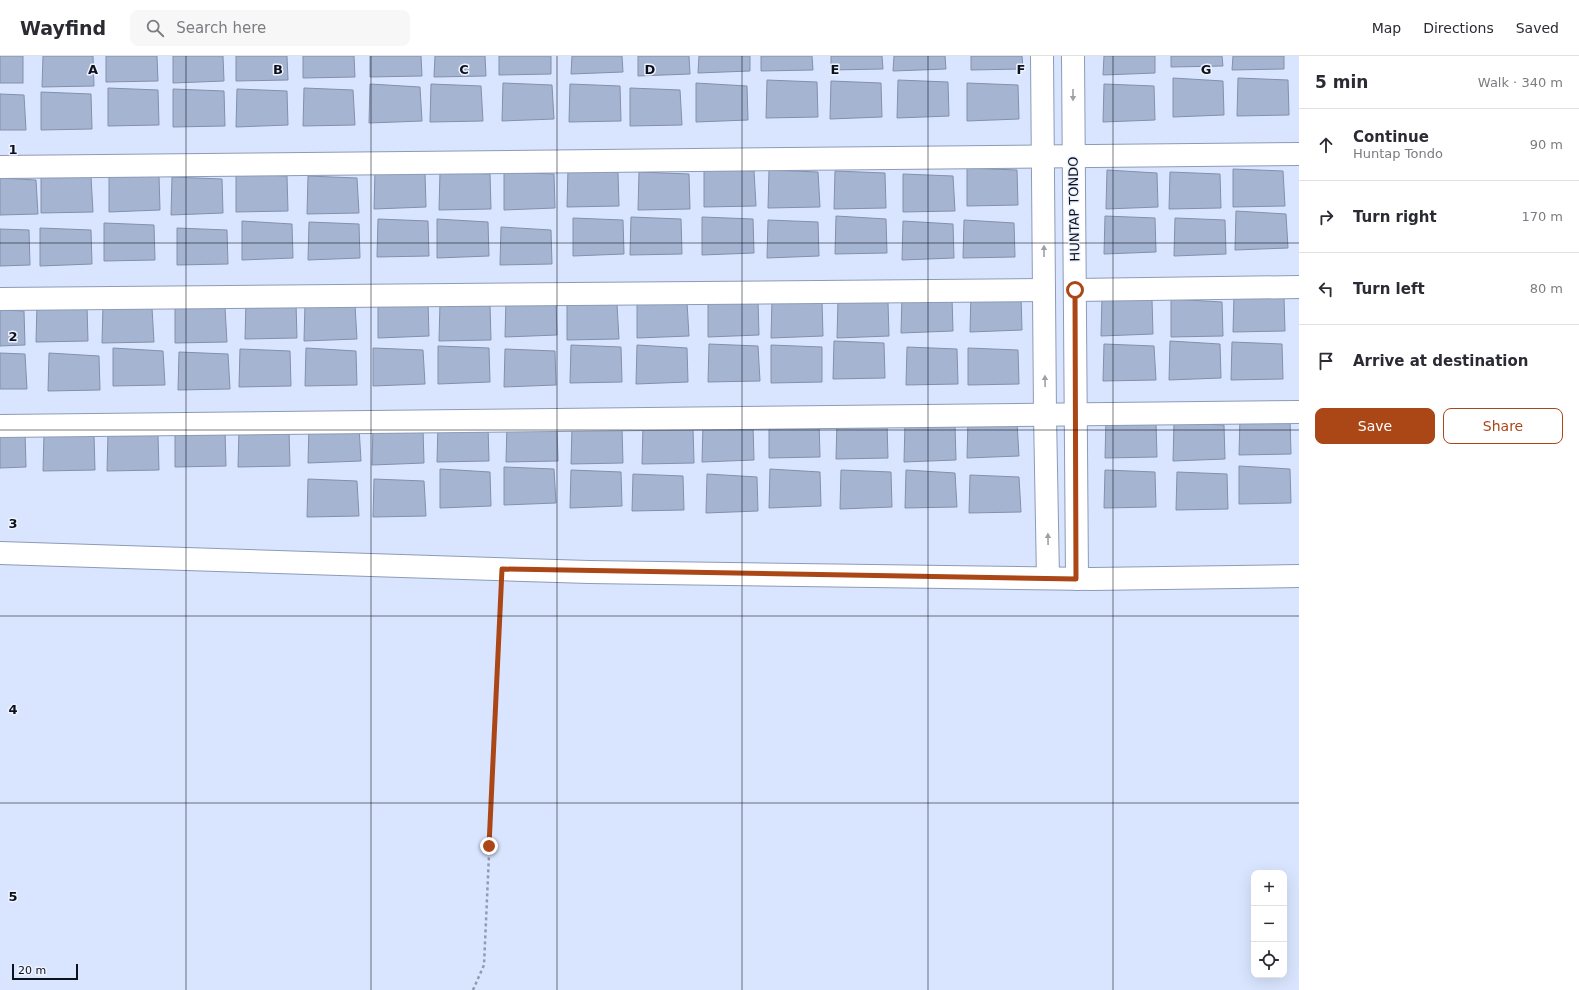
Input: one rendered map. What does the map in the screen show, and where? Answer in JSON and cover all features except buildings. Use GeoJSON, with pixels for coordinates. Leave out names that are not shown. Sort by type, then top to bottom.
{"type":"FeatureCollection","features":[{"type":"Feature","properties":{"kind":"street"},"geometry":{"type":"LineString","coordinates":[[1042,56],[1048,578]]}},
{"type":"Feature","properties":{"kind":"street","name":"HUNTAP TONDO"},"geometry":{"type":"LineString","coordinates":[[1073,56],[1076,579]]}},
{"type":"Feature","properties":{"kind":"street"},"geometry":{"type":"LineString","coordinates":[[0,167],[1299,154]]}},
{"type":"Feature","properties":{"kind":"street"},"geometry":{"type":"LineString","coordinates":[[1075,290],[1299,287]]}},
{"type":"Feature","properties":{"kind":"street"},"geometry":{"type":"LineString","coordinates":[[0,299],[1044,290]]}},
{"type":"Feature","properties":{"kind":"street"},"geometry":{"type":"LineString","coordinates":[[0,426],[1299,412]]}},
{"type":"Feature","properties":{"kind":"street"},"geometry":{"type":"LineString","coordinates":[[0,553],[589,572],[1076,579],[1299,576]]}},
{"type":"Feature","properties":{"kind":"path"},"geometry":{"type":"LineString","coordinates":[[473,990],[484,965],[502,569]]}},
{"type":"Feature","properties":{"kind":"route"},"geometry":{"type":"LineString","coordinates":[[489,846],[502,569],[589,572],[1076,579],[1075,290]]}}]}
